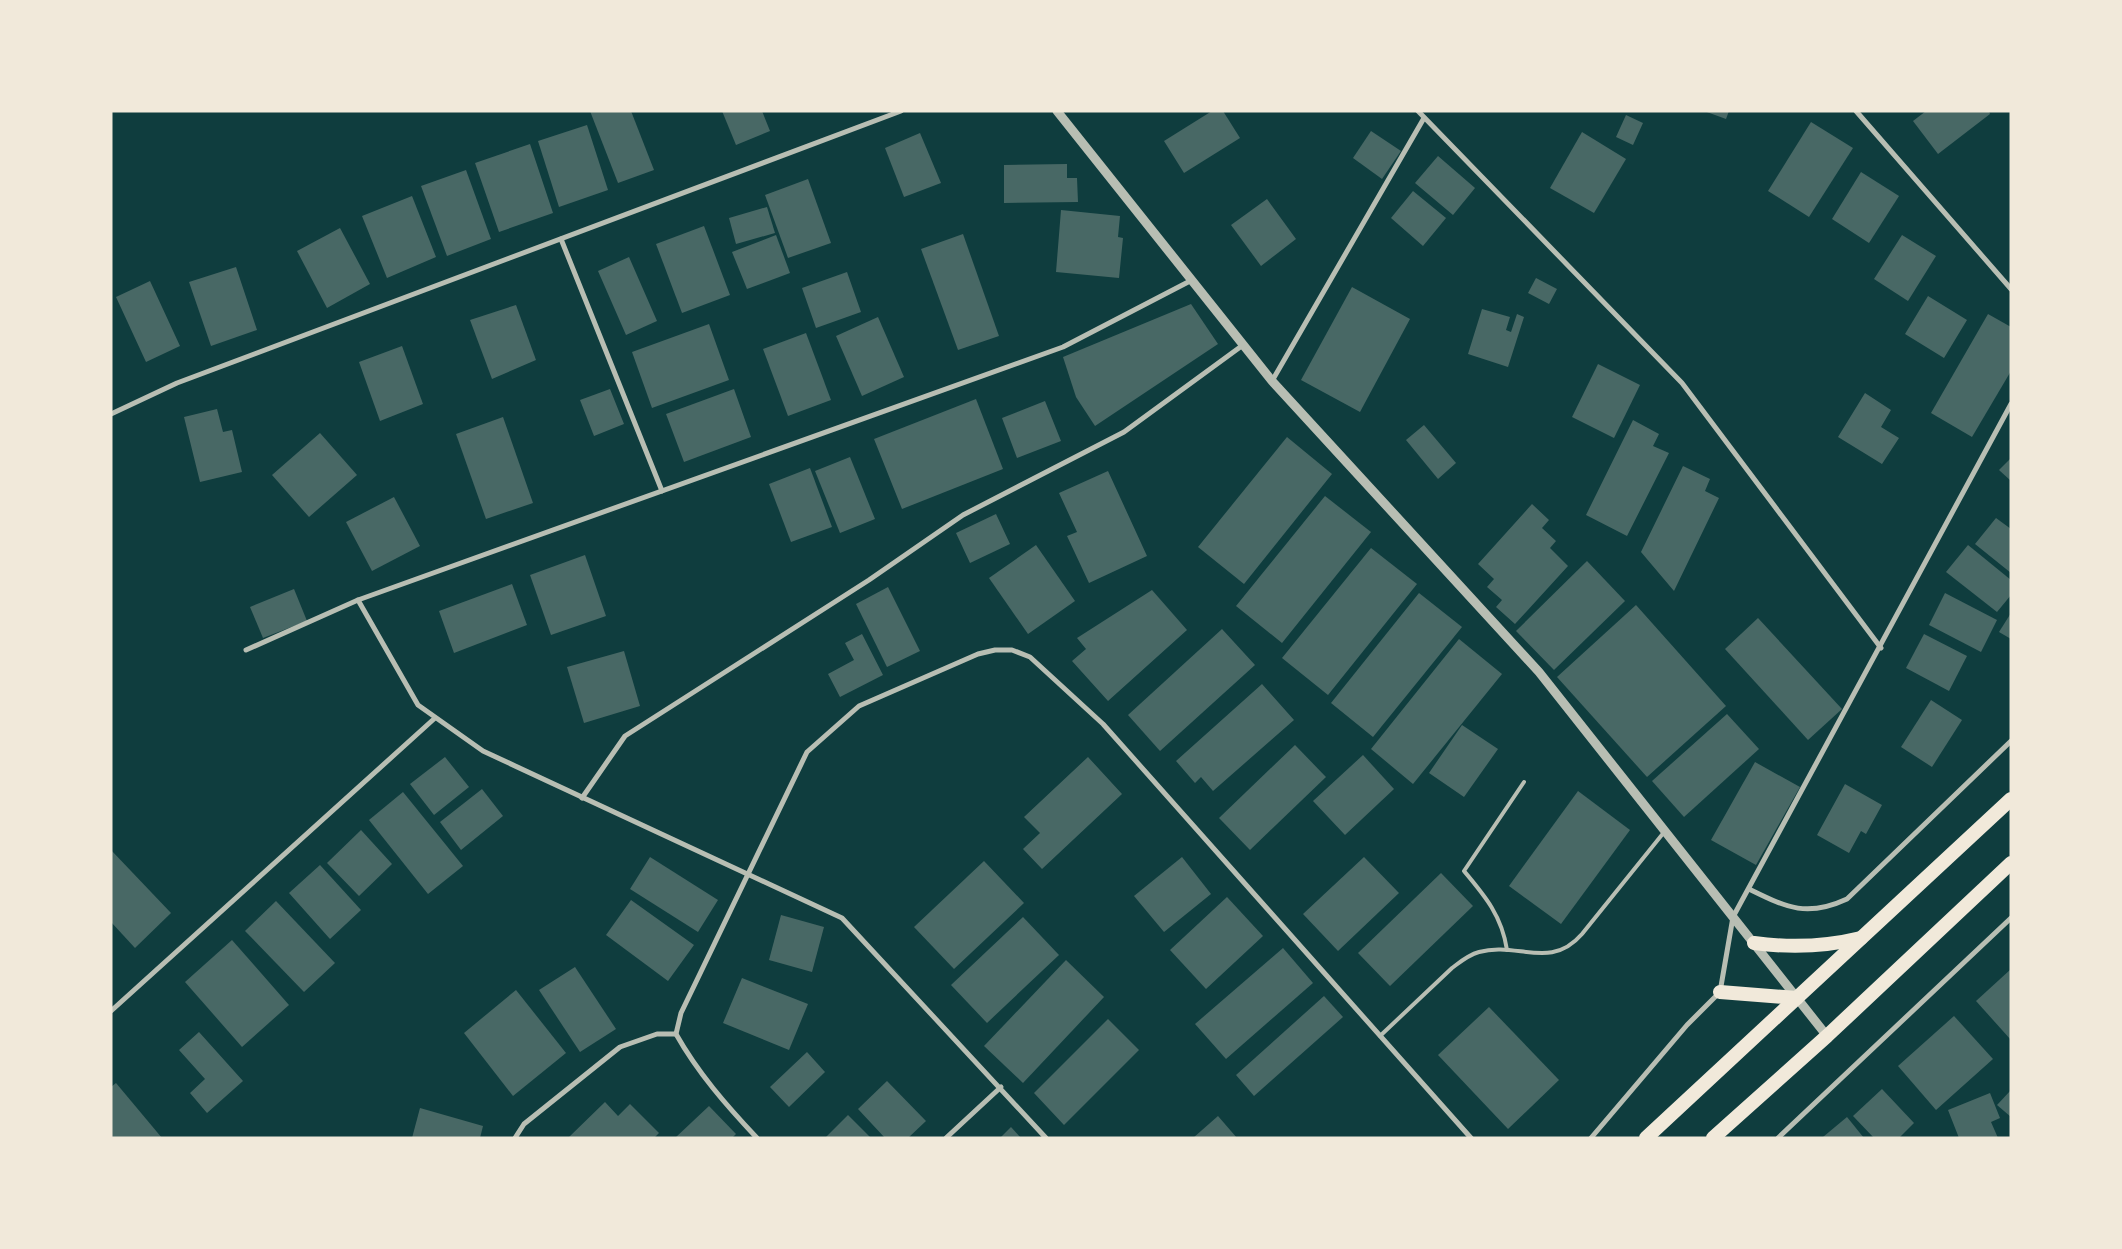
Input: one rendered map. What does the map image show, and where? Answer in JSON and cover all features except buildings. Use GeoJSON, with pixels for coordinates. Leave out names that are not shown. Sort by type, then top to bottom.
{"type":"FeatureCollection","features":[{"type":"Feature","properties":{"kind":"highway"},"geometry":{"type":"LineString","coordinates":[[1646,1138],[2011,799]]}},
{"type":"Feature","properties":{"kind":"highway"},"geometry":{"type":"LineString","coordinates":[[1713,1138],[1827,1036],[2011,863]]}},
{"type":"Feature","properties":{"kind":"highway"},"geometry":{"type":"LineString","coordinates":[[1754,943],[1806,947],[1862,938]]}},
{"type":"Feature","properties":{"kind":"highway"},"geometry":{"type":"LineString","coordinates":[[1720,992],[1797,998]]}},
{"type":"Feature","properties":{"kind":"street"},"geometry":{"type":"LineString","coordinates":[[111,414],[177,383],[901,111]]}},
{"type":"Feature","properties":{"kind":"street"},"geometry":{"type":"LineString","coordinates":[[1057,111],[1193,280],[1272,382],[1539,672],[1827,1036]]}},
{"type":"Feature","properties":{"kind":"street"},"geometry":{"type":"LineString","coordinates":[[1418,111],[1682,383],[1881,648]]}},
{"type":"Feature","properties":{"kind":"street"},"geometry":{"type":"LineString","coordinates":[[1856,111],[2011,289]]}},
{"type":"Feature","properties":{"kind":"street"},"geometry":{"type":"LineString","coordinates":[[1272,382],[1424,118]]}},
{"type":"Feature","properties":{"kind":"street"},"geometry":{"type":"LineString","coordinates":[[561,239],[662,491]]}},
{"type":"Feature","properties":{"kind":"street"},"geometry":{"type":"LineString","coordinates":[[246,650],[358,600],[1062,347],[1193,280]]}},
{"type":"Feature","properties":{"kind":"street"},"geometry":{"type":"LineString","coordinates":[[582,798],[625,736],[868,580],[963,516],[1124,432],[1243,345]]}},
{"type":"Feature","properties":{"kind":"street"},"geometry":{"type":"LineString","coordinates":[[1591,1138],[1687,1025],[1720,992],[1734,917],[1881,648],[2011,404]]}},
{"type":"Feature","properties":{"kind":"street"},"geometry":{"type":"LineString","coordinates":[[358,600],[418,706],[483,751],[842,918],[1001,1087],[1046,1138]]}},
{"type":"Feature","properties":{"kind":"street"},"geometry":{"type":"LineString","coordinates":[[757,1138],[719,1098],[688,1055],[676,1034],[680,1013],[747,875],[807,752],[859,706],[978,654],[995,650],[1012,650],[1030,657],[1103,724],[1471,1138]]}},
{"type":"Feature","properties":{"kind":"street"},"geometry":{"type":"LineString","coordinates":[[111,1011],[436,718]]}},
{"type":"Feature","properties":{"kind":"street"},"geometry":{"type":"LineString","coordinates":[[1749,889],[1785,907],[1801,910],[1832,906],[1846,899],[2011,741]]}},
{"type":"Feature","properties":{"kind":"street"},"geometry":{"type":"LineString","coordinates":[[1778,1138],[2011,918]]}},
{"type":"Feature","properties":{"kind":"street"},"geometry":{"type":"LineString","coordinates":[[515,1138],[524,1124],[620,1047],[657,1034],[676,1034]]}},
{"type":"Feature","properties":{"kind":"street"},"geometry":{"type":"LineString","coordinates":[[946,1138],[1001,1087]]}},
{"type":"Feature","properties":{"kind":"lane"},"geometry":{"type":"LineString","coordinates":[[1507,950],[1505,935],[1494,909],[1464,871],[1524,782]]}},
{"type":"Feature","properties":{"kind":"lane"},"geometry":{"type":"LineString","coordinates":[[1380,1036],[1464,959],[1478,952],[1507,950],[1549,953],[1558,951],[1575,941],[1665,831]]}}]}
